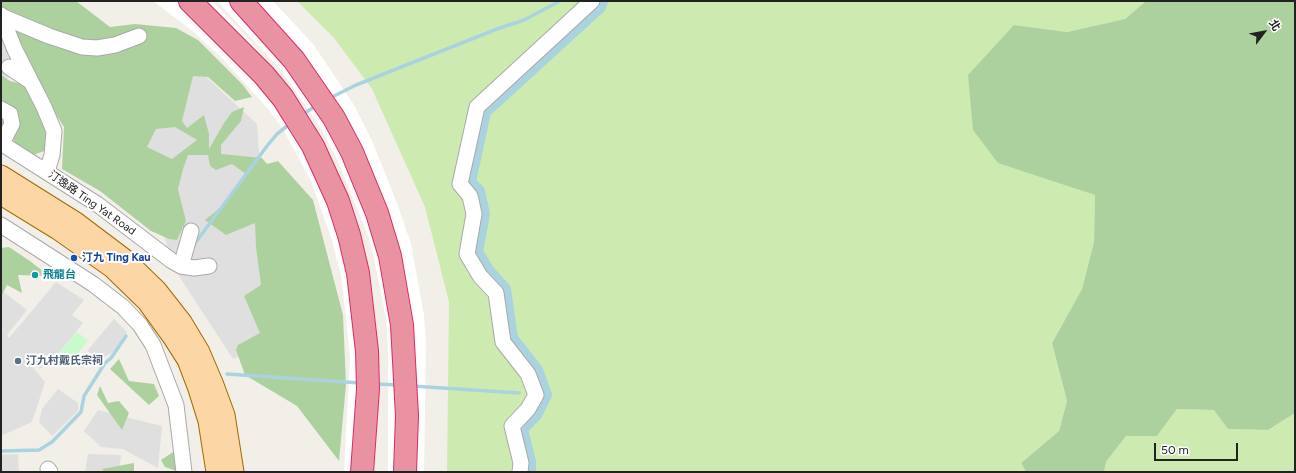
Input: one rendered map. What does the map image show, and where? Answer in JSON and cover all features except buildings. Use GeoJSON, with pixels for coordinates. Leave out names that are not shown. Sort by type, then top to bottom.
{"type":"FeatureCollection","features":[{"type":"Feature","properties":{"kind":"highway"},"geometry":{"type":"LineString","coordinates":[[182,1],[196,7],[264,75],[284,98],[313,146],[338,201],[349,235],[358,273],[367,351],[368,389],[362,472]]}},
{"type":"Feature","properties":{"kind":"highway"},"geometry":{"type":"LineString","coordinates":[[241,1],[294,60],[334,118],[352,152],[377,213],[390,256],[402,325],[407,416],[405,472]]}},
{"type":"Feature","properties":{"kind":"main road"},"geometry":{"type":"LineString","coordinates":[[1,175],[76,222],[125,259],[157,290],[182,322],[200,352],[225,415],[234,472]]}},
{"type":"Feature","properties":{"kind":"main road"},"geometry":{"type":"LineString","coordinates":[[1,195],[58,230],[112,268],[147,302],[187,360],[208,421],[216,472]]}},
{"type":"Feature","properties":{"kind":"street"},"geometry":{"type":"LineString","coordinates":[[520,472],[521,463],[512,426],[528,409],[536,395],[528,374],[503,342],[496,293],[480,276],[467,254],[474,214],[470,196],[460,184],[477,107],[592,1]]}},
{"type":"Feature","properties":{"kind":"street"},"geometry":{"type":"LineString","coordinates":[[1,15],[48,36],[82,47],[97,48],[115,45],[139,36]]}},
{"type":"Feature","properties":{"kind":"street"},"geometry":{"type":"LineString","coordinates":[[1,15],[54,131],[52,155],[47,171]]}},
{"type":"Feature","properties":{"kind":"street"},"geometry":{"type":"LineString","coordinates":[[9,67],[32,82]]}},
{"type":"Feature","properties":{"kind":"street"},"geometry":{"type":"LineString","coordinates":[[1,109],[10,114],[12,124],[2,143]]}},
{"type":"Feature","properties":{"kind":"street","name":"汀逸路 Ting Yat Road"},"geometry":{"type":"LineString","coordinates":[[2,143],[97,204],[181,266]]}},
{"type":"Feature","properties":{"kind":"street"},"geometry":{"type":"LineString","coordinates":[[1,225],[93,284],[118,303],[140,324],[153,346],[176,405],[184,472]]}},
{"type":"Feature","properties":{"kind":"street"},"geometry":{"type":"LineString","coordinates":[[191,231],[181,266],[194,268],[209,266]]}},
{"type":"Feature","properties":{"kind":"shaded area"},"geometry":{"type":"Polygon","coordinates":[[[1,28],[20,70],[1,83],[1,28]]]}},
{"type":"Feature","properties":{"kind":"shaded area"},"geometry":{"type":"Polygon","coordinates":[[[189,61],[257,124],[273,341],[233,359],[177,273],[126,130],[189,61]]]}},
{"type":"Feature","properties":{"kind":"shaded area"},"geometry":{"type":"Polygon","coordinates":[[[56,282],[84,300],[72,315],[83,323],[51,363],[48,362],[40,369],[27,360],[45,382],[32,422],[1,436],[1,290],[27,310],[7,335],[9,338],[56,282]]]}},
{"type":"Feature","properties":{"kind":"shaded area"},"geometry":{"type":"Polygon","coordinates":[[[114,319],[127,332],[112,353],[100,359],[87,351],[114,319]]]}},
{"type":"Feature","properties":{"kind":"shaded area"},"geometry":{"type":"Polygon","coordinates":[[[58,389],[78,403],[78,411],[52,436],[39,422],[42,409],[58,389]]]}},
{"type":"Feature","properties":{"kind":"shaded area"},"geometry":{"type":"Polygon","coordinates":[[[98,410],[162,426],[158,468],[123,449],[101,447],[84,431],[98,410]]]}},
{"type":"Feature","properties":{"kind":"shaded area"},"geometry":{"type":"Polygon","coordinates":[[[18,454],[19,472],[1,472],[1,455],[18,454]]]}},
{"type":"Feature","properties":{"kind":"shaded area"},"geometry":{"type":"Polygon","coordinates":[[[88,454],[121,455],[119,472],[85,472],[88,454]]]}},
{"type":"Feature","properties":{"kind":"green space"},"geometry":{"type":"Polygon","coordinates":[[[1,1],[76,1],[110,27],[135,24],[176,28],[198,40],[242,84],[252,97],[235,101],[208,77],[193,76],[182,121],[187,128],[204,115],[209,134],[209,149],[232,112],[244,107],[241,121],[221,145],[221,154],[262,158],[267,164],[278,161],[313,200],[343,315],[346,384],[339,461],[297,406],[245,375],[236,350],[238,345],[260,333],[244,296],[261,285],[256,247],[255,223],[226,235],[205,220],[226,203],[246,174],[232,164],[216,170],[210,166],[208,155],[188,155],[178,189],[186,221],[177,240],[169,239],[151,231],[100,191],[62,169],[64,127],[1,30],[1,1]],[[175,127],[156,129],[147,147],[172,159],[197,140],[175,127]]]}},
{"type":"Feature","properties":{"kind":"green space"},"geometry":{"type":"Polygon","coordinates":[[[297,1],[1146,1],[1125,19],[1067,32],[1014,25],[1050,179],[1095,195],[1094,242],[1082,289],[1052,343],[1067,401],[1059,431],[1021,463],[1026,472],[447,472],[449,302],[425,207],[372,89],[334,38],[297,1]]]}},
{"type":"Feature","properties":{"kind":"green space"},"geometry":{"type":"Polygon","coordinates":[[[1146,1],[1295,1],[1295,413],[1268,430],[1228,429],[1214,410],[1177,409],[1157,436],[1126,436],[1106,462],[1104,472],[1026,472],[1021,463],[1059,431],[1067,401],[1052,343],[1082,289],[1094,242],[1095,195],[998,163],[973,130],[968,75],[1014,25],[1067,32],[1125,19],[1146,1]]]}},
{"type":"Feature","properties":{"kind":"green space"},"geometry":{"type":"Polygon","coordinates":[[[1,75],[10,81],[26,85],[45,122],[47,150],[33,155],[15,143],[12,136],[1,130],[1,75]]]}},
{"type":"Feature","properties":{"kind":"green space"},"geometry":{"type":"Polygon","coordinates":[[[9,247],[49,276],[18,275],[22,293],[7,285],[1,297],[1,248],[9,247]]]}},
{"type":"Feature","properties":{"kind":"green space"},"geometry":{"type":"Polygon","coordinates":[[[77,332],[88,340],[86,343],[70,362],[51,363],[77,332]]]}},
{"type":"Feature","properties":{"kind":"green space"},"geometry":{"type":"Polygon","coordinates":[[[119,359],[129,381],[154,384],[159,396],[149,405],[110,369],[119,359]]]}},
{"type":"Feature","properties":{"kind":"green space"},"geometry":{"type":"Polygon","coordinates":[[[100,386],[108,403],[119,401],[129,413],[122,430],[97,395],[100,386]]]}},
{"type":"Feature","properties":{"kind":"green space"},"geometry":{"type":"Polygon","coordinates":[[[1177,409],[1215,410],[1228,429],[1268,430],[1295,413],[1295,472],[1104,472],[1106,462],[1126,436],[1157,436],[1177,409]]]}},
{"type":"Feature","properties":{"kind":"green space"},"geometry":{"type":"Polygon","coordinates":[[[176,450],[179,472],[165,467],[161,460],[176,450]]]}},
{"type":"Feature","properties":{"kind":"green space"},"geometry":{"type":"Polygon","coordinates":[[[134,463],[134,472],[105,472],[102,469],[134,463]]]}},
{"type":"Feature","properties":{"kind":"pier"},"geometry":{"type":"Polygon","coordinates":[[[153,1],[212,1],[252,43],[292,92],[308,114],[337,169],[348,197],[369,271],[375,315],[379,356],[373,472],[344,472],[350,357],[346,318],[341,276],[332,240],[311,181],[283,129],[269,110],[223,59],[194,32],[153,1]]]}},
{"type":"Feature","properties":{"kind":"pier"},"geometry":{"type":"Polygon","coordinates":[[[217,1],[273,1],[313,44],[354,105],[373,143],[398,206],[411,244],[424,315],[426,345],[424,472],[388,472],[388,346],[386,318],[368,235],[337,159],[320,127],[281,70],[217,1]]]}},
{"type":"Feature","properties":{"kind":"waterway"},"geometry":{"type":"LineString","coordinates":[[330,98],[356,85],[497,29],[524,20],[560,1]]}},
{"type":"Feature","properties":{"kind":"waterway"},"geometry":{"type":"LineString","coordinates":[[530,472],[530,462],[522,429],[536,415],[546,395],[537,370],[512,338],[505,289],[488,270],[477,252],[484,214],[479,191],[470,182],[485,112],[600,7],[602,1]]}},
{"type":"Feature","properties":{"kind":"waterway"},"geometry":{"type":"LineString","coordinates":[[302,115],[317,105]]}},
{"type":"Feature","properties":{"kind":"waterway"},"geometry":{"type":"LineString","coordinates":[[193,246],[267,146],[277,134],[291,123]]}},
{"type":"Feature","properties":{"kind":"waterway"},"geometry":{"type":"LineString","coordinates":[[1,451],[39,450],[52,442],[81,412],[84,396],[105,363],[111,358],[126,336]]}},
{"type":"Feature","properties":{"kind":"waterway"},"geometry":{"type":"LineString","coordinates":[[227,374],[360,383]]}},
{"type":"Feature","properties":{"kind":"waterway"},"geometry":{"type":"LineString","coordinates":[[376,384],[398,385]]}},
{"type":"Feature","properties":{"kind":"waterway"},"geometry":{"type":"LineString","coordinates":[[412,386],[519,393]]}},
{"type":"Feature","properties":{"kind":"place","name":"汀九 Ting Kau"},"geometry":{"type":"Point","coordinates":[74,258]}},
{"type":"Feature","properties":{"kind":"place","name":"飛龍台"},"geometry":{"type":"Point","coordinates":[35,275]}},
{"type":"Feature","properties":{"kind":"place","name":"汀九村戴氏宗祠"},"geometry":{"type":"Point","coordinates":[18,361]}}]}
